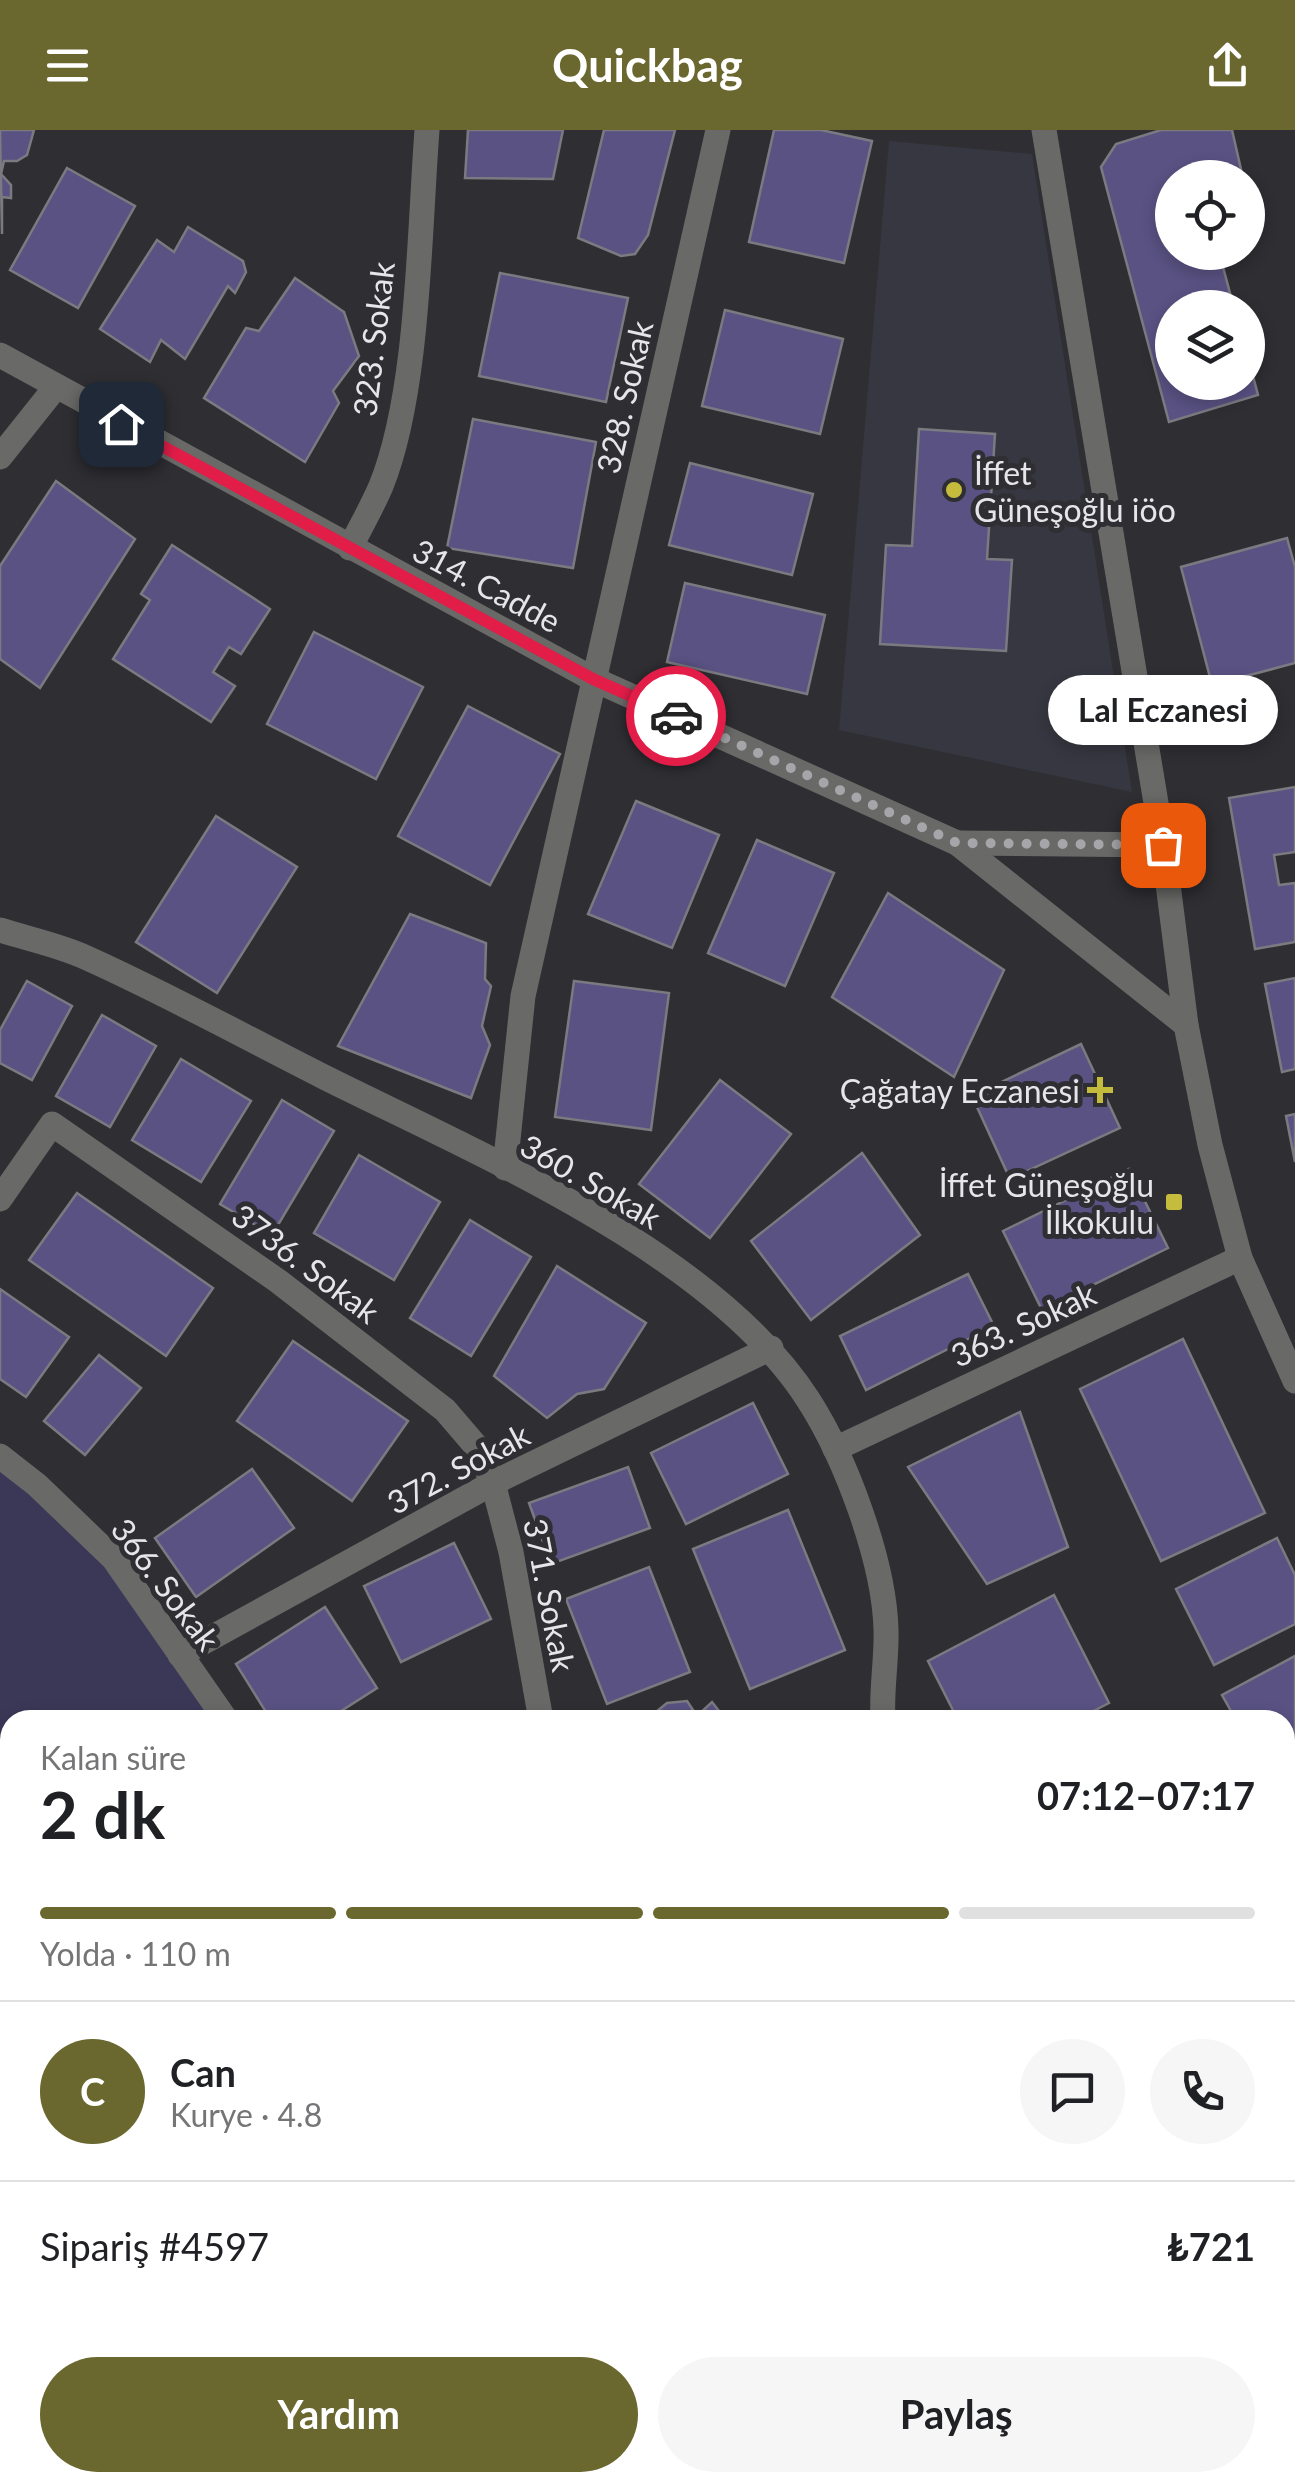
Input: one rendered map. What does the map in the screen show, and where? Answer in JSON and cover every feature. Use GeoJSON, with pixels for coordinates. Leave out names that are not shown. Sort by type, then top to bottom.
{"type":"FeatureCollection","features":[{"type":"Feature","properties":{"kind":"street","name":"323. Sokak"},"geometry":{"type":"LineString","coordinates":[[350,548],[382,484],[400,414],[426,130]]}},
{"type":"Feature","properties":{"kind":"street","name":"328. Sokak"},"geometry":{"type":"LineString","coordinates":[[505,1168],[523,996],[718,130]]}},
{"type":"Feature","properties":{"kind":"street"},"geometry":{"type":"LineString","coordinates":[[1044,130],[1163,845],[1186,1025],[1210,1145],[1240,1258],[1295,1381]]}},
{"type":"Feature","properties":{"kind":"street","name":"314. Cadde"},"geometry":{"type":"LineString","coordinates":[[0,355],[593,679],[957,843]]}},
{"type":"Feature","properties":{"kind":"street"},"geometry":{"type":"LineString","coordinates":[[0,457],[55,388]]}},
{"type":"Feature","properties":{"kind":"street"},"geometry":{"type":"LineString","coordinates":[[957,843],[1163,845]]}},
{"type":"Feature","properties":{"kind":"street"},"geometry":{"type":"LineString","coordinates":[[957,843],[1186,1025]]}},
{"type":"Feature","properties":{"kind":"street","name":"360. Sokak"},"geometry":{"type":"LineString","coordinates":[[0,930],[83,956],[505,1168],[663,1259],[720,1301],[771,1348],[810,1402],[835,1449],[878,1573],[883,1601],[883,1710]]}},
{"type":"Feature","properties":{"kind":"street","name":"3736. Sokak"},"geometry":{"type":"LineString","coordinates":[[0,1199],[52,1124],[278,1281],[445,1410],[476,1445],[493,1483]]}},
{"type":"Feature","properties":{"kind":"street","name":"363. Sokak"},"geometry":{"type":"LineString","coordinates":[[835,1449],[1240,1258]]}},
{"type":"Feature","properties":{"kind":"street","name":"372. Sokak"},"geometry":{"type":"LineString","coordinates":[[180,1655],[493,1483],[771,1348]]}},
{"type":"Feature","properties":{"kind":"street","name":"366. Sokak"},"geometry":{"type":"LineString","coordinates":[[0,1456],[37,1484],[114,1559],[219,1710]]}},
{"type":"Feature","properties":{"kind":"street","name":"371. Sokak"},"geometry":{"type":"LineString","coordinates":[[493,1483],[540,1710]]}},
{"type":"Feature","properties":{"kind":"shaded area"},"geometry":{"type":"Polygon","coordinates":[[[889,141],[1032,154],[1132,792],[839,730],[889,141]]]}},
{"type":"Feature","properties":{"kind":"shaded area"},"geometry":{"type":"Polygon","coordinates":[[[0,1456],[114,1559],[219,1710],[0,1710],[0,1456]]]}},
{"type":"Feature","properties":{"kind":"building"},"geometry":{"type":"Polygon","coordinates":[[[0,130],[34,130],[27,155],[17,161],[4,161],[1,174],[11,185],[11,198],[2,197],[2,234],[0,130]]]}},
{"type":"Feature","properties":{"kind":"building"},"geometry":{"type":"Polygon","coordinates":[[[468,130],[563,130],[553,179],[465,178],[468,130]]]}},
{"type":"Feature","properties":{"kind":"building"},"geometry":{"type":"Polygon","coordinates":[[[604,130],[675,130],[648,235],[635,254],[621,256],[578,238],[604,130]]]}},
{"type":"Feature","properties":{"kind":"building"},"geometry":{"type":"Polygon","coordinates":[[[774,130],[821,130],[872,141],[844,263],[749,242],[774,130]]]}},
{"type":"Feature","properties":{"kind":"building"},"geometry":{"type":"Polygon","coordinates":[[[1161,130],[1232,130],[1239,160],[1155,160],[1155,270],[1224,270],[1229,290],[1155,290],[1155,370],[1101,167],[1116,144],[1161,130]]]}},
{"type":"Feature","properties":{"kind":"building"},"geometry":{"type":"Polygon","coordinates":[[[67,168],[135,206],[78,308],[10,270],[67,168]]]}},
{"type":"Feature","properties":{"kind":"building"},"geometry":{"type":"Polygon","coordinates":[[[188,227],[243,261],[246,272],[235,293],[228,286],[185,359],[161,340],[150,362],[100,329],[157,240],[174,252],[188,227]]]}},
{"type":"Feature","properties":{"kind":"building"},"geometry":{"type":"Polygon","coordinates":[[[500,273],[628,298],[606,402],[479,376],[500,273]]]}},
{"type":"Feature","properties":{"kind":"building"},"geometry":{"type":"Polygon","coordinates":[[[295,278],[344,312],[359,356],[333,391],[339,403],[305,462],[204,398],[246,328],[259,331],[295,278]]]}},
{"type":"Feature","properties":{"kind":"building"},"geometry":{"type":"Polygon","coordinates":[[[725,310],[843,339],[820,434],[702,406],[725,310]]]}},
{"type":"Feature","properties":{"kind":"building"},"geometry":{"type":"Polygon","coordinates":[[[1163,400],[1242,400],[1169,422],[1163,400]]]}},
{"type":"Feature","properties":{"kind":"building"},"geometry":{"type":"Polygon","coordinates":[[[473,419],[596,442],[573,568],[447,548],[473,419]]]}},
{"type":"Feature","properties":{"kind":"building","name":"İffet Güneşoğlu iöo"},"geometry":{"type":"Polygon","coordinates":[[[919,429],[995,434],[987,559],[1012,560],[1006,651],[880,644],[886,545],[912,546],[919,429]]]}},
{"type":"Feature","properties":{"kind":"building"},"geometry":{"type":"Polygon","coordinates":[[[690,463],[813,494],[792,575],[669,545],[690,463]]]}},
{"type":"Feature","properties":{"kind":"building"},"geometry":{"type":"Polygon","coordinates":[[[56,481],[135,539],[40,688],[0,659],[0,566],[56,481]]]}},
{"type":"Feature","properties":{"kind":"building"},"geometry":{"type":"Polygon","coordinates":[[[1287,538],[1295,567],[1295,663],[1212,685],[1181,567],[1287,538]]]}},
{"type":"Feature","properties":{"kind":"building"},"geometry":{"type":"Polygon","coordinates":[[[172,545],[270,609],[241,654],[229,647],[213,672],[235,686],[211,722],[113,659],[150,600],[141,594],[172,545]]]}},
{"type":"Feature","properties":{"kind":"building"},"geometry":{"type":"Polygon","coordinates":[[[685,583],[825,615],[807,694],[667,662],[685,583]]]}},
{"type":"Feature","properties":{"kind":"building"},"geometry":{"type":"Polygon","coordinates":[[[314,632],[423,687],[376,779],[267,724],[314,632]]]}},
{"type":"Feature","properties":{"kind":"building"},"geometry":{"type":"Polygon","coordinates":[[[468,706],[560,754],[490,885],[398,836],[468,706]]]}},
{"type":"Feature","properties":{"kind":"building"},"geometry":{"type":"Polygon","coordinates":[[[1295,787],[1295,852],[1274,855],[1279,885],[1295,883],[1295,942],[1255,949],[1229,798],[1295,787]]]}},
{"type":"Feature","properties":{"kind":"building"},"geometry":{"type":"Polygon","coordinates":[[[636,801],[719,835],[672,948],[588,914],[636,801]]]}},
{"type":"Feature","properties":{"kind":"building"},"geometry":{"type":"Polygon","coordinates":[[[216,816],[297,867],[217,993],[136,942],[216,816]]]}},
{"type":"Feature","properties":{"kind":"building"},"geometry":{"type":"Polygon","coordinates":[[[757,840],[834,873],[785,986],[708,953],[757,840]]]}},
{"type":"Feature","properties":{"kind":"building"},"geometry":{"type":"Polygon","coordinates":[[[888,893],[1004,970],[954,1077],[832,997],[888,893]]]}},
{"type":"Feature","properties":{"kind":"building"},"geometry":{"type":"Polygon","coordinates":[[[410,914],[486,943],[485,979],[491,986],[482,1026],[490,1045],[471,1098],[338,1046],[410,914]]]}},
{"type":"Feature","properties":{"kind":"building"},"geometry":{"type":"Polygon","coordinates":[[[1295,978],[1295,1069],[1282,1072],[1265,984],[1295,978]]]}},
{"type":"Feature","properties":{"kind":"building"},"geometry":{"type":"Polygon","coordinates":[[[27,981],[72,1006],[32,1080],[0,1063],[0,1030],[27,981]]]}},
{"type":"Feature","properties":{"kind":"building"},"geometry":{"type":"Polygon","coordinates":[[[574,981],[669,993],[651,1130],[555,1117],[574,981]]]}},
{"type":"Feature","properties":{"kind":"building"},"geometry":{"type":"Polygon","coordinates":[[[102,1015],[156,1046],[110,1127],[56,1096],[102,1015]]]}},
{"type":"Feature","properties":{"kind":"building"},"geometry":{"type":"Polygon","coordinates":[[[1081,1044],[1120,1128],[1010,1179],[972,1096],[1081,1044]]]}},
{"type":"Feature","properties":{"kind":"building"},"geometry":{"type":"Polygon","coordinates":[[[181,1059],[251,1101],[201,1182],[132,1140],[181,1059]]]}},
{"type":"Feature","properties":{"kind":"building"},"geometry":{"type":"Polygon","coordinates":[[[720,1080],[791,1134],[710,1238],[639,1184],[720,1080]]]}},
{"type":"Feature","properties":{"kind":"building"},"geometry":{"type":"Polygon","coordinates":[[[282,1100],[334,1131],[272,1235],[220,1204],[282,1100]]]}},
{"type":"Feature","properties":{"kind":"building"},"geometry":{"type":"Polygon","coordinates":[[[1295,1114],[1295,1162],[1286,1116],[1295,1114]]]}},
{"type":"Feature","properties":{"kind":"building"},"geometry":{"type":"Polygon","coordinates":[[[862,1153],[920,1235],[811,1320],[751,1241],[862,1153]]]}},
{"type":"Feature","properties":{"kind":"building"},"geometry":{"type":"Polygon","coordinates":[[[359,1155],[440,1202],[394,1280],[314,1233],[359,1155]]]}},
{"type":"Feature","properties":{"kind":"building"},"geometry":{"type":"Polygon","coordinates":[[[1129,1169],[1168,1248],[1042,1310],[1003,1231],[1129,1169]]]}},
{"type":"Feature","properties":{"kind":"building"},"geometry":{"type":"Polygon","coordinates":[[[77,1193],[213,1288],[166,1356],[29,1260],[77,1193]]]}},
{"type":"Feature","properties":{"kind":"building"},"geometry":{"type":"Polygon","coordinates":[[[470,1220],[531,1257],[471,1356],[410,1318],[470,1220]]]}},
{"type":"Feature","properties":{"kind":"building"},"geometry":{"type":"Polygon","coordinates":[[[557,1266],[646,1323],[604,1389],[577,1394],[547,1418],[494,1376],[557,1266]]]}},
{"type":"Feature","properties":{"kind":"building"},"geometry":{"type":"Polygon","coordinates":[[[968,1274],[994,1326],[866,1390],[840,1336],[968,1274]]]}},
{"type":"Feature","properties":{"kind":"building"},"geometry":{"type":"Polygon","coordinates":[[[0,1289],[69,1337],[26,1397],[0,1379],[0,1289]]]}},
{"type":"Feature","properties":{"kind":"building"},"geometry":{"type":"Polygon","coordinates":[[[1183,1339],[1265,1513],[1161,1561],[1080,1389],[1183,1339]]]}},
{"type":"Feature","properties":{"kind":"building"},"geometry":{"type":"Polygon","coordinates":[[[293,1341],[408,1421],[352,1501],[237,1421],[293,1341]]]}},
{"type":"Feature","properties":{"kind":"building"},"geometry":{"type":"Polygon","coordinates":[[[99,1355],[141,1388],[85,1455],[44,1421],[99,1355]]]}},
{"type":"Feature","properties":{"kind":"building"},"geometry":{"type":"Polygon","coordinates":[[[753,1403],[788,1474],[686,1524],[651,1453],[753,1403]]]}},
{"type":"Feature","properties":{"kind":"building"},"geometry":{"type":"Polygon","coordinates":[[[1020,1412],[1068,1547],[987,1584],[908,1467],[1020,1412]]]}},
{"type":"Feature","properties":{"kind":"building"},"geometry":{"type":"Polygon","coordinates":[[[628,1467],[650,1528],[551,1564],[529,1503],[628,1467]]]}},
{"type":"Feature","properties":{"kind":"building"},"geometry":{"type":"Polygon","coordinates":[[[252,1469],[294,1528],[196,1597],[155,1538],[252,1469]]]}},
{"type":"Feature","properties":{"kind":"building"},"geometry":{"type":"Polygon","coordinates":[[[788,1510],[845,1650],[750,1689],[693,1549],[788,1510]]]}},
{"type":"Feature","properties":{"kind":"building"},"geometry":{"type":"Polygon","coordinates":[[[1277,1538],[1295,1575],[1295,1624],[1214,1665],[1176,1589],[1277,1538]]]}},
{"type":"Feature","properties":{"kind":"building"},"geometry":{"type":"Polygon","coordinates":[[[454,1543],[491,1619],[401,1662],[364,1586],[454,1543]]]}},
{"type":"Feature","properties":{"kind":"building"},"geometry":{"type":"Polygon","coordinates":[[[649,1567],[690,1672],[607,1704],[566,1599],[649,1567]]]}},
{"type":"Feature","properties":{"kind":"building"},"geometry":{"type":"Polygon","coordinates":[[[1054,1595],[1109,1703],[1095,1710],[953,1710],[928,1661],[1054,1595]]]}},
{"type":"Feature","properties":{"kind":"building"},"geometry":{"type":"Polygon","coordinates":[[[325,1607],[377,1688],[343,1710],[265,1710],[236,1664],[325,1607]]]}},
{"type":"Feature","properties":{"kind":"building"},"geometry":{"type":"Polygon","coordinates":[[[1295,1656],[1295,1710],[1230,1710],[1222,1695],[1295,1656]]]}},
{"type":"Feature","properties":{"kind":"building"},"geometry":{"type":"Polygon","coordinates":[[[687,1701],[693,1710],[658,1710],[667,1703],[687,1701]]]}},
{"type":"Feature","properties":{"kind":"way so far"},"geometry":{"type":"LineString","coordinates":[[676,716],[957,843],[1163,845]]}},
{"type":"Feature","properties":{"kind":"place","name":"İffet Güneşoğlu iöo"},"geometry":{"type":"Point","coordinates":[954,490]}},
{"type":"Feature","properties":{"kind":"place","name":"Lal Eczanesi"},"geometry":{"type":"Point","coordinates":[1163,845]}},
{"type":"Feature","properties":{"kind":"place","name":"Çağatay Eczanesi"},"geometry":{"type":"Point","coordinates":[1100,1090]}},
{"type":"Feature","properties":{"kind":"place","name":"İffet Güneşoğlu İlkokulu"},"geometry":{"type":"Point","coordinates":[1174,1202]}},
{"type":"Feature","properties":{"kind":"route"},"geometry":{"type":"LineString","coordinates":[[121,424],[593,679],[676,716]]}}]}
